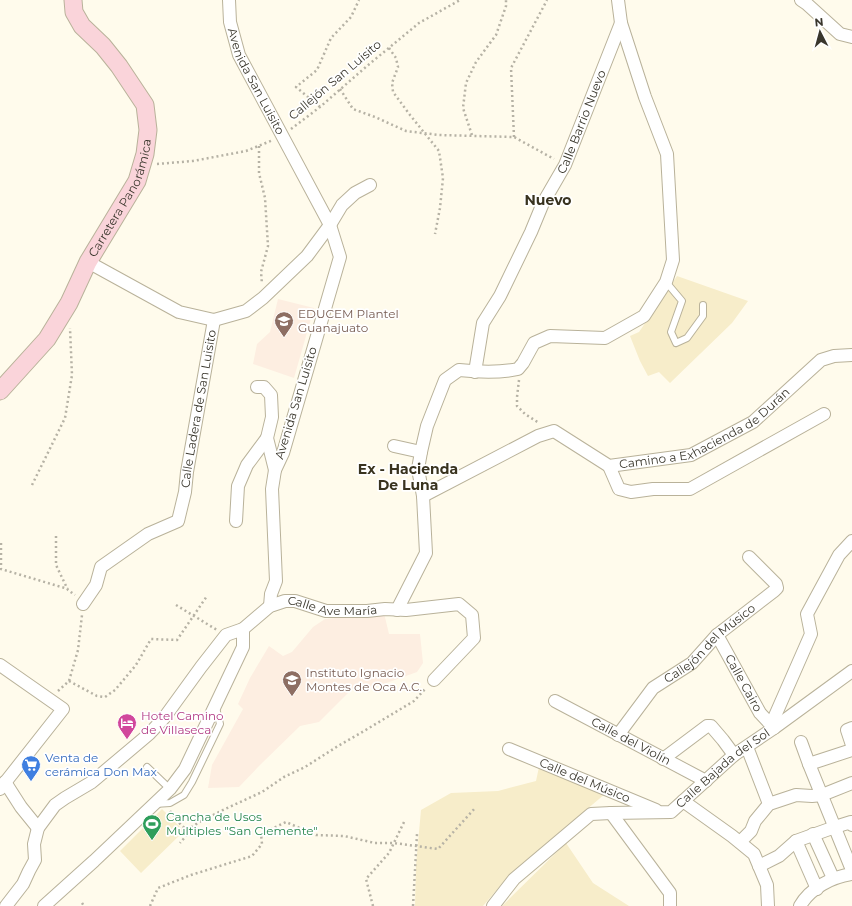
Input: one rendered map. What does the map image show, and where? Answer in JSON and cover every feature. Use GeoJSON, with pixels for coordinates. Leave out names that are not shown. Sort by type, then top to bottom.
{"type":"FeatureCollection","features":[{"type":"Feature","properties":{"kind":"street","name":"Carretera Panorámica"},"geometry":{"type":"LineString","coordinates":[[0,391],[47,339],[69,304],[88,262],[137,181],[145,154],[148,130],[145,105],[119,66],[103,46],[82,26],[74,12],[73,0]]}},
{"type":"Feature","properties":{"kind":"street","name":"Avenida San Luisito"},"geometry":{"type":"LineString","coordinates":[[229,0],[230,22],[239,55],[330,225],[340,257],[283,453],[275,470],[272,489],[276,581],[271,594],[270,606]]}},
{"type":"Feature","properties":{"kind":"street","name":"Calle Barrio Nuevo"},"geometry":{"type":"LineString","coordinates":[[475,372],[482,324],[500,296],[531,232],[543,203],[566,165],[621,24],[618,0]]}},
{"type":"Feature","properties":{"kind":"street"},"geometry":{"type":"LineString","coordinates":[[800,0],[808,4],[840,34],[852,37]]}},
{"type":"Feature","properties":{"kind":"street"},"geometry":{"type":"LineString","coordinates":[[434,680],[474,638],[472,615],[459,604],[397,610],[426,553],[423,496],[418,469],[427,426],[445,380],[459,370],[475,372],[510,371],[518,369],[534,343],[550,336],[605,338],[644,316],[666,282],[672,260],[667,154],[645,97],[621,24]]}},
{"type":"Feature","properties":{"kind":"street","name":"Calle Ladera de San Luisito"},"geometry":{"type":"LineString","coordinates":[[83,604],[96,585],[101,567],[148,534],[178,521],[214,320],[246,311],[263,298],[307,256],[330,225],[342,205],[355,192],[370,185]]}},
{"type":"Feature","properties":{"kind":"street"},"geometry":{"type":"LineString","coordinates":[[88,262],[179,312],[214,320]]}},
{"type":"Feature","properties":{"kind":"street","name":"Camino a Exhacienda de Durán"},"geometry":{"type":"LineString","coordinates":[[554,431],[609,466],[691,455],[753,422],[821,360],[834,356],[852,355]]}},
{"type":"Feature","properties":{"kind":"street"},"geometry":{"type":"LineString","coordinates":[[236,521],[238,486],[247,465],[267,438],[272,417],[271,395],[264,387],[257,387]]}},
{"type":"Feature","properties":{"kind":"street"},"geometry":{"type":"LineString","coordinates":[[609,466],[619,489],[625,491],[690,489],[824,414]]}},
{"type":"Feature","properties":{"kind":"street"},"geometry":{"type":"LineString","coordinates":[[423,496],[538,436],[554,431]]}},
{"type":"Feature","properties":{"kind":"street"},"geometry":{"type":"LineString","coordinates":[[267,438],[275,470]]}},
{"type":"Feature","properties":{"kind":"street"},"geometry":{"type":"LineString","coordinates":[[394,446],[421,452]]}},
{"type":"Feature","properties":{"kind":"street"},"geometry":{"type":"LineString","coordinates":[[773,726],[811,634],[807,614],[839,555],[852,541]]}},
{"type":"Feature","properties":{"kind":"street","name":"Callejón del Músico"},"geometry":{"type":"LineString","coordinates":[[618,735],[653,688],[692,663],[717,635],[777,588],[776,584],[749,557]]}},
{"type":"Feature","properties":{"kind":"street","name":"Calle Ave María"},"geometry":{"type":"LineString","coordinates":[[270,606],[285,601],[295,601],[326,612],[385,609],[397,610]]}},
{"type":"Feature","properties":{"kind":"street"},"geometry":{"type":"LineString","coordinates":[[6,906],[23,884],[35,860],[34,844],[38,828],[55,805],[92,782],[149,734],[164,718],[201,667],[226,636],[242,629],[270,606]]}},
{"type":"Feature","properties":{"kind":"street"},"geometry":{"type":"LineString","coordinates":[[44,906],[170,790],[185,769],[243,647],[242,629]]}},
{"type":"Feature","properties":{"kind":"street","name":"Calle Cairo"},"geometry":{"type":"LineString","coordinates":[[717,635],[760,712],[773,726]]}},
{"type":"Feature","properties":{"kind":"street"},"geometry":{"type":"LineString","coordinates":[[0,665],[63,709],[3,786],[38,828]]}},
{"type":"Feature","properties":{"kind":"street","name":"Calle Bajada del Sol"},"geometry":{"type":"LineString","coordinates":[[493,906],[514,879],[592,814],[671,812],[734,755],[852,671]]}},
{"type":"Feature","properties":{"kind":"street","name":"Calle del Violín"},"geometry":{"type":"LineString","coordinates":[[555,701],[706,781]]}},
{"type":"Feature","properties":{"kind":"street"},"geometry":{"type":"LineString","coordinates":[[663,758],[707,726],[711,726],[734,755]]}},
{"type":"Feature","properties":{"kind":"street"},"geometry":{"type":"LineString","coordinates":[[852,728],[847,730],[852,745]]}},
{"type":"Feature","properties":{"kind":"street"},"geometry":{"type":"LineString","coordinates":[[801,742],[835,827],[847,875]]}},
{"type":"Feature","properties":{"kind":"street"},"geometry":{"type":"LineString","coordinates":[[747,747],[769,804]]}},
{"type":"Feature","properties":{"kind":"street","name":"Calle del Músico"},"geometry":{"type":"LineString","coordinates":[[509,749],[660,812]]}},
{"type":"Feature","properties":{"kind":"street"},"geometry":{"type":"LineString","coordinates":[[809,764],[852,750]]}},
{"type":"Feature","properties":{"kind":"street"},"geometry":{"type":"LineString","coordinates":[[740,842],[751,830],[755,821],[769,804],[796,796],[822,795],[852,783]]}},
{"type":"Feature","properties":{"kind":"street"},"geometry":{"type":"LineString","coordinates":[[683,801],[740,842],[754,854],[766,885],[768,906]]}},
{"type":"Feature","properties":{"kind":"street"},"geometry":{"type":"LineString","coordinates":[[610,813],[670,893],[670,906]]}},
{"type":"Feature","properties":{"kind":"street"},"geometry":{"type":"LineString","coordinates":[[759,866],[779,856],[796,841],[835,827],[851,824]]}},
{"type":"Feature","properties":{"kind":"street"},"geometry":{"type":"LineString","coordinates":[[813,834],[847,875]]}},
{"type":"Feature","properties":{"kind":"street"},"geometry":{"type":"LineString","coordinates":[[796,841],[817,889]]}},
{"type":"Feature","properties":{"kind":"street"},"geometry":{"type":"LineString","coordinates":[[800,906],[804,899],[817,889],[847,875]]}},
{"type":"Feature","properties":{"kind":"lane"},"geometry":{"type":"LineString","coordinates":[[666,282],[682,301],[671,332],[676,343],[687,338],[703,316],[703,305]]}},
{"type":"Feature","properties":{"kind":"lane"},"geometry":{"type":"LineString","coordinates":[[154,804],[170,804],[184,795],[192,782],[220,724],[215,706]]}},
{"type":"Feature","properties":{"kind":"lane"},"geometry":{"type":"LineString","coordinates":[[147,767],[170,790]]}},
{"type":"Feature","properties":{"kind":"path"},"geometry":{"type":"LineString","coordinates":[[320,107],[296,86],[317,70],[331,38],[350,17],[359,0]]}},
{"type":"Feature","properties":{"kind":"path","name":"Callejón San Luisito"},"geometry":{"type":"LineString","coordinates":[[143,164],[193,161],[246,152],[282,136],[320,107],[419,23],[460,0]]}},
{"type":"Feature","properties":{"kind":"path"},"geometry":{"type":"LineString","coordinates":[[472,136],[463,108],[466,83],[476,62],[496,34],[506,6],[506,0]]}},
{"type":"Feature","properties":{"kind":"path"},"geometry":{"type":"LineString","coordinates":[[514,137],[511,68],[547,0]]}},
{"type":"Feature","properties":{"kind":"path"},"geometry":{"type":"LineString","coordinates":[[389,48],[396,58],[398,67],[392,83],[393,92],[439,151],[443,178],[440,208],[435,234]]}},
{"type":"Feature","properties":{"kind":"path"},"geometry":{"type":"LineString","coordinates":[[340,90],[353,109],[406,131],[439,135],[514,137],[566,165]]}},
{"type":"Feature","properties":{"kind":"path"},"geometry":{"type":"LineString","coordinates":[[259,146],[259,173],[265,198],[268,246],[261,272],[263,298]]}},
{"type":"Feature","properties":{"kind":"path"},"geometry":{"type":"LineString","coordinates":[[32,485],[65,418],[72,374],[70,327]]}},
{"type":"Feature","properties":{"kind":"path"},"geometry":{"type":"LineString","coordinates":[[518,369],[519,380],[517,406],[525,414],[554,431]]}},
{"type":"Feature","properties":{"kind":"path"},"geometry":{"type":"LineString","coordinates":[[50,700],[69,681],[78,650],[83,604],[68,590],[56,565],[56,536]]}},
{"type":"Feature","properties":{"kind":"path"},"geometry":{"type":"LineString","coordinates":[[1,543],[1,569],[68,590]]}},
{"type":"Feature","properties":{"kind":"path"},"geometry":{"type":"LineString","coordinates":[[69,681],[97,696],[104,697],[115,690],[136,665],[150,639],[178,640],[207,596]]}},
{"type":"Feature","properties":{"kind":"path"},"geometry":{"type":"LineString","coordinates":[[176,605],[226,636]]}},
{"type":"Feature","properties":{"kind":"path"},"geometry":{"type":"LineString","coordinates":[[180,844],[186,836],[187,830],[225,808],[262,792],[284,777],[305,767],[385,719],[414,701],[434,680]]}},
{"type":"Feature","properties":{"kind":"path"},"geometry":{"type":"LineString","coordinates":[[170,804],[169,809],[174,818],[187,830]]}},
{"type":"Feature","properties":{"kind":"path"},"geometry":{"type":"LineString","coordinates":[[150,906],[158,888],[191,875],[252,856],[262,844],[261,834],[286,822],[316,835],[344,836],[375,843],[394,843],[438,849],[476,807]]}},
{"type":"Feature","properties":{"kind":"path"},"geometry":{"type":"LineString","coordinates":[[372,906],[366,880],[389,854],[405,820]]}},
{"type":"Feature","properties":{"kind":"path"},"geometry":{"type":"LineString","coordinates":[[413,906],[417,834]]}},
{"type":"Feature","properties":{"kind":"shaded area"},"geometry":{"type":"Polygon","coordinates":[[[677,276],[748,301],[732,323],[670,383],[659,372],[648,376],[630,336],[639,332],[677,276]]]}},
{"type":"Feature","properties":{"kind":"shaded area","name":"EDUCEM Plantel Guanajuato"},"geometry":{"type":"Polygon","coordinates":[[[278,299],[314,308],[294,378],[253,364],[257,344],[270,332],[278,299]]]}},
{"type":"Feature","properties":{"kind":"shaded area","name":"Instituto Ignacio Montes de Oca A.C."},"geometry":{"type":"Polygon","coordinates":[[[384,613],[389,634],[420,634],[423,663],[417,672],[367,690],[357,684],[319,722],[300,726],[239,787],[208,788],[212,765],[243,709],[238,704],[250,678],[269,646],[283,656],[292,652],[313,627],[325,619],[384,613]]]}},
{"type":"Feature","properties":{"kind":"shaded area"},"geometry":{"type":"Polygon","coordinates":[[[539,767],[605,794],[511,873],[483,906],[415,906],[416,865],[421,810],[451,793],[498,791],[536,781],[539,767]]]}},
{"type":"Feature","properties":{"kind":"shaded area","name":"Cancha de Usos Multiples \"San Clemente\""},"geometry":{"type":"Polygon","coordinates":[[[162,809],[184,831],[141,873],[120,851],[162,809]]]}},
{"type":"Feature","properties":{"kind":"shaded area"},"geometry":{"type":"Polygon","coordinates":[[[566,843],[593,883],[629,906],[502,906],[566,843]]]}},
{"type":"Feature","properties":{"kind":"place","name":"EDUCEM Plantel Guanajuato"},"geometry":{"type":"Point","coordinates":[284,338]}},
{"type":"Feature","properties":{"kind":"place","name":"Instituto Ignacio Montes de Oca A.C."},"geometry":{"type":"Point","coordinates":[292,697]}},
{"type":"Feature","properties":{"kind":"place","name":"Hotel Camino de Villaseca"},"geometry":{"type":"Point","coordinates":[127,740]}},
{"type":"Feature","properties":{"kind":"place","name":"Venta de cerámica Don Max"},"geometry":{"type":"Point","coordinates":[31,782]}},
{"type":"Feature","properties":{"kind":"place","name":"Cancha de Usos Multiples \"San Clemente\""},"geometry":{"type":"Point","coordinates":[152,841]}},
{"type":"Feature","properties":{"kind":"district","name":"Nuevo"},"geometry":{"type":"Point","coordinates":[548,200]}},
{"type":"Feature","properties":{"kind":"district","name":"Ex - Hacienda De Luna"},"geometry":{"type":"Point","coordinates":[408,478]}}]}
